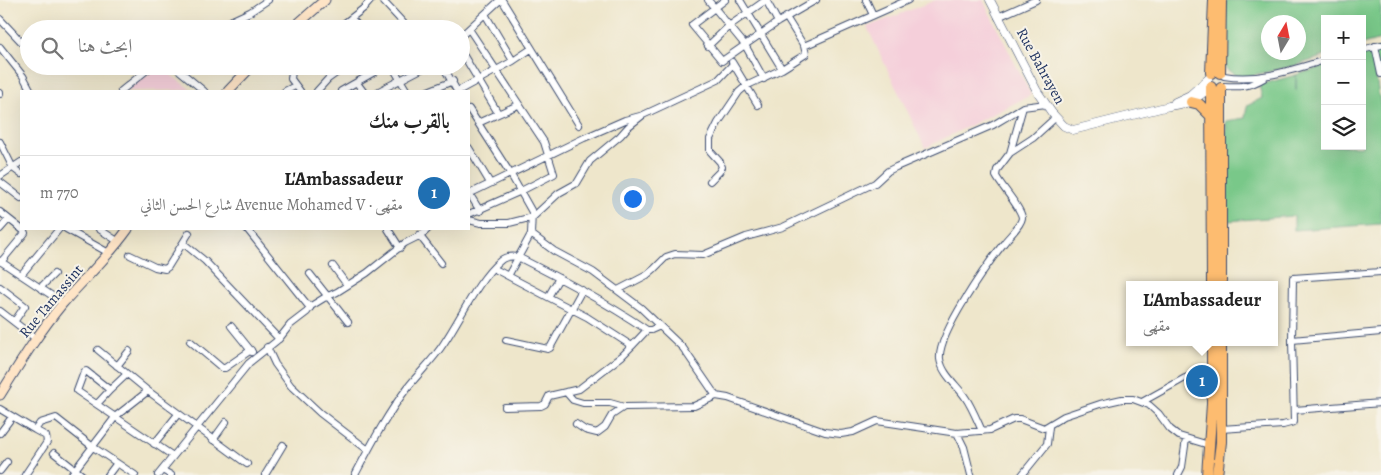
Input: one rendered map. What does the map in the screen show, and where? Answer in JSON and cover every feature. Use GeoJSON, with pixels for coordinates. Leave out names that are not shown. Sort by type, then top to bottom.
{"type":"FeatureCollection","features":[{"type":"Feature","properties":{"kind":"highway"},"geometry":{"type":"LineString","coordinates":[[1214,0],[1221,281]]}},
{"type":"Feature","properties":{"kind":"highway"},"geometry":{"type":"LineString","coordinates":[[1212,281],[1212,117],[1217,80],[1221,0]]}},
{"type":"Feature","properties":{"kind":"highway"},"geometry":{"type":"LineString","coordinates":[[1191,102],[1204,107],[1212,117]]}},
{"type":"Feature","properties":{"kind":"highway"},"geometry":{"type":"LineString","coordinates":[[1207,475],[1212,346]]}},
{"type":"Feature","properties":{"kind":"highway"},"geometry":{"type":"LineString","coordinates":[[1217,475],[1221,429],[1221,346]]}},
{"type":"Feature","properties":{"kind":"main road"},"geometry":{"type":"LineString","coordinates":[[302,20],[324,0]]}},
{"type":"Feature","properties":{"kind":"main road"},"geometry":{"type":"LineString","coordinates":[[229,90],[243,75]]}},
{"type":"Feature","properties":{"kind":"main road","name":"Rue Tamassint"},"geometry":{"type":"LineString","coordinates":[[0,395],[35,338],[127,230]]}},
{"type":"Feature","properties":{"kind":"street"},"geometry":{"type":"LineString","coordinates":[[233,20],[250,12],[268,0]]}},
{"type":"Feature","properties":{"kind":"street"},"geometry":{"type":"LineString","coordinates":[[348,20],[371,0]]}},
{"type":"Feature","properties":{"kind":"street"},"geometry":{"type":"LineString","coordinates":[[382,0],[401,20]]}},
{"type":"Feature","properties":{"kind":"street"},"geometry":{"type":"LineString","coordinates":[[470,214],[554,174],[544,142],[470,29],[501,0],[579,126]]}},
{"type":"Feature","properties":{"kind":"street"},"geometry":{"type":"LineString","coordinates":[[708,0],[745,45],[764,78]]}},
{"type":"Feature","properties":{"kind":"street"},"geometry":{"type":"LineString","coordinates":[[725,0],[692,25],[721,61],[778,22],[816,0]]}},
{"type":"Feature","properties":{"kind":"street"},"geometry":{"type":"LineString","coordinates":[[740,0],[782,69]]}},
{"type":"Feature","properties":{"kind":"street"},"geometry":{"type":"LineString","coordinates":[[708,46],[729,26],[766,0],[778,22]]}},
{"type":"Feature","properties":{"kind":"street"},"geometry":{"type":"LineString","coordinates":[[866,0],[873,15]]}},
{"type":"Feature","properties":{"kind":"street"},"geometry":{"type":"LineString","coordinates":[[804,46],[908,0]]}},
{"type":"Feature","properties":{"kind":"street","name":"Rue Bahrayen"},"geometry":{"type":"LineString","coordinates":[[990,0],[1046,104],[1055,118],[1064,126],[1073,130],[1191,102],[1217,80]]}},
{"type":"Feature","properties":{"kind":"street"},"geometry":{"type":"LineString","coordinates":[[998,17],[1036,0]]}},
{"type":"Feature","properties":{"kind":"street"},"geometry":{"type":"LineString","coordinates":[[485,14],[513,61]]}},
{"type":"Feature","properties":{"kind":"street"},"geometry":{"type":"LineString","coordinates":[[710,181],[720,172],[722,167],[710,151],[710,139],[730,102],[746,86],[782,69],[804,56],[806,52],[786,17]]}},
{"type":"Feature","properties":{"kind":"street"},"geometry":{"type":"LineString","coordinates":[[0,18],[3,28],[20,42]]}},
{"type":"Feature","properties":{"kind":"street"},"geometry":{"type":"LineString","coordinates":[[1378,46],[1381,74]]}},
{"type":"Feature","properties":{"kind":"street"},"geometry":{"type":"LineString","coordinates":[[0,47],[20,72]]}},
{"type":"Feature","properties":{"kind":"street"},"geometry":{"type":"LineString","coordinates":[[460,90],[531,49]]}},
{"type":"Feature","properties":{"kind":"street"},"geometry":{"type":"LineString","coordinates":[[730,56],[758,105]]}},
{"type":"Feature","properties":{"kind":"street"},"geometry":{"type":"LineString","coordinates":[[1217,80],[1266,76],[1321,61]]}},
{"type":"Feature","properties":{"kind":"street"},"geometry":{"type":"LineString","coordinates":[[470,193],[610,126],[643,116],[718,80],[733,64]]}},
{"type":"Feature","properties":{"kind":"street"},"geometry":{"type":"LineString","coordinates":[[470,66],[498,113]]}},
{"type":"Feature","properties":{"kind":"street"},"geometry":{"type":"LineString","coordinates":[[22,75],[30,90]]}},
{"type":"Feature","properties":{"kind":"street"},"geometry":{"type":"LineString","coordinates":[[122,90],[141,75]]}},
{"type":"Feature","properties":{"kind":"street"},"geometry":{"type":"LineString","coordinates":[[185,75],[203,90]]}},
{"type":"Feature","properties":{"kind":"street"},"geometry":{"type":"LineString","coordinates":[[292,75],[297,89]]}},
{"type":"Feature","properties":{"kind":"street"},"geometry":{"type":"LineString","coordinates":[[318,90],[334,75]]}},
{"type":"Feature","properties":{"kind":"street"},"geometry":{"type":"LineString","coordinates":[[343,90],[371,75]]}},
{"type":"Feature","properties":{"kind":"street"},"geometry":{"type":"LineString","coordinates":[[398,75],[406,90]]}},
{"type":"Feature","properties":{"kind":"street"},"geometry":{"type":"LineString","coordinates":[[381,90],[408,75]]}},
{"type":"Feature","properties":{"kind":"street"},"geometry":{"type":"LineString","coordinates":[[448,75],[457,90]]}},
{"type":"Feature","properties":{"kind":"street"},"geometry":{"type":"LineString","coordinates":[[1217,80],[1241,87],[1253,85],[1266,76]]}},
{"type":"Feature","properties":{"kind":"street","name":"Rue Bahrayen"},"geometry":{"type":"LineString","coordinates":[[1169,106],[1217,80]]}},
{"type":"Feature","properties":{"kind":"street"},"geometry":{"type":"LineString","coordinates":[[430,90],[452,81]]}},
{"type":"Feature","properties":{"kind":"street"},"geometry":{"type":"LineString","coordinates":[[358,83],[362,90]]}},
{"type":"Feature","properties":{"kind":"street"},"geometry":{"type":"LineString","coordinates":[[618,290],[635,282],[654,269],[666,257],[675,254],[703,255],[746,237],[783,227],[875,183],[896,167],[994,125],[1023,107],[1046,104]]}},
{"type":"Feature","properties":{"kind":"street"},"geometry":{"type":"LineString","coordinates":[[478,123],[518,105]]}},
{"type":"Feature","properties":{"kind":"street"},"geometry":{"type":"LineString","coordinates":[[1010,154],[1023,107]]}},
{"type":"Feature","properties":{"kind":"street"},"geometry":{"type":"LineString","coordinates":[[470,111],[521,191],[533,217],[531,234],[508,276]]}},
{"type":"Feature","properties":{"kind":"street"},"geometry":{"type":"LineString","coordinates":[[470,220],[482,223],[508,223],[533,217],[559,193],[577,183],[590,161],[643,116]]}},
{"type":"Feature","properties":{"kind":"street"},"geometry":{"type":"LineString","coordinates":[[982,431],[966,398],[944,370],[940,360],[940,350],[961,307],[985,268],[1020,222],[1021,212],[996,176],[997,170],[1010,154],[1033,138],[1055,118]]}},
{"type":"Feature","properties":{"kind":"street"},"geometry":{"type":"LineString","coordinates":[[0,142],[13,168],[20,173]]}},
{"type":"Feature","properties":{"kind":"street"},"geometry":{"type":"LineString","coordinates":[[470,150],[490,183]]}},
{"type":"Feature","properties":{"kind":"street"},"geometry":{"type":"LineString","coordinates":[[0,176],[20,163]]}},
{"type":"Feature","properties":{"kind":"street"},"geometry":{"type":"LineString","coordinates":[[0,182],[20,197]]}},
{"type":"Feature","properties":{"kind":"street"},"geometry":{"type":"LineString","coordinates":[[470,195],[480,210]]}},
{"type":"Feature","properties":{"kind":"street"},"geometry":{"type":"LineString","coordinates":[[0,212],[20,228]]}},
{"type":"Feature","properties":{"kind":"street"},"geometry":{"type":"LineString","coordinates":[[0,229],[8,220]]}},
{"type":"Feature","properties":{"kind":"street"},"geometry":{"type":"LineString","coordinates":[[23,230],[25,233],[1,261],[63,303]]}},
{"type":"Feature","properties":{"kind":"street"},"geometry":{"type":"LineString","coordinates":[[21,275],[58,230]]}},
{"type":"Feature","properties":{"kind":"street"},"geometry":{"type":"LineString","coordinates":[[68,230],[109,253]]}},
{"type":"Feature","properties":{"kind":"street"},"geometry":{"type":"LineString","coordinates":[[101,230],[119,242]]}},
{"type":"Feature","properties":{"kind":"street"},"geometry":{"type":"LineString","coordinates":[[248,230],[310,308]]}},
{"type":"Feature","properties":{"kind":"street"},"geometry":{"type":"LineString","coordinates":[[389,230],[400,248]]}},
{"type":"Feature","properties":{"kind":"street"},"geometry":{"type":"LineString","coordinates":[[171,475],[160,472],[256,357],[310,308],[426,230]]}},
{"type":"Feature","properties":{"kind":"street"},"geometry":{"type":"LineString","coordinates":[[130,255],[155,267],[165,269],[189,233]]}},
{"type":"Feature","properties":{"kind":"street"},"geometry":{"type":"LineString","coordinates":[[531,234],[545,245],[593,272],[641,308],[683,348],[716,396]]}},
{"type":"Feature","properties":{"kind":"street"},"geometry":{"type":"LineString","coordinates":[[419,235],[441,263]]}},
{"type":"Feature","properties":{"kind":"street"},"geometry":{"type":"LineString","coordinates":[[183,243],[205,261],[278,339]]}},
{"type":"Feature","properties":{"kind":"street"},"geometry":{"type":"LineString","coordinates":[[355,475],[392,410],[439,352],[470,299],[493,268],[506,257],[518,257],[559,278],[604,302],[646,330],[660,326]]}},
{"type":"Feature","properties":{"kind":"street"},"geometry":{"type":"LineString","coordinates":[[333,266],[347,285]]}},
{"type":"Feature","properties":{"kind":"street"},"geometry":{"type":"LineString","coordinates":[[493,268],[587,317],[632,346]]}},
{"type":"Feature","properties":{"kind":"street"},"geometry":{"type":"LineString","coordinates":[[1221,429],[1283,425],[1292,423],[1295,420],[1292,340],[1293,278],[1381,272]]}},
{"type":"Feature","properties":{"kind":"street"},"geometry":{"type":"LineString","coordinates":[[40,288],[54,274]]}},
{"type":"Feature","properties":{"kind":"street"},"geometry":{"type":"LineString","coordinates":[[310,274],[348,322]]}},
{"type":"Feature","properties":{"kind":"street"},"geometry":{"type":"LineString","coordinates":[[548,297],[559,278]]}},
{"type":"Feature","properties":{"kind":"street"},"geometry":{"type":"LineString","coordinates":[[0,287],[26,306],[14,322]]}},
{"type":"Feature","properties":{"kind":"street"},"geometry":{"type":"LineString","coordinates":[[506,340],[548,349],[582,290]]}},
{"type":"Feature","properties":{"kind":"street"},"geometry":{"type":"LineString","coordinates":[[0,311],[35,338]]}},
{"type":"Feature","properties":{"kind":"street"},"geometry":{"type":"LineString","coordinates":[[231,326],[256,357]]}},
{"type":"Feature","properties":{"kind":"street"},"geometry":{"type":"LineString","coordinates":[[505,407],[540,406],[544,404],[549,396],[579,388],[622,356],[646,330]]}},
{"type":"Feature","properties":{"kind":"street"},"geometry":{"type":"LineString","coordinates":[[1292,340],[1381,332]]}},
{"type":"Feature","properties":{"kind":"street"},"geometry":{"type":"LineString","coordinates":[[190,341],[222,368],[225,368],[251,350]]}},
{"type":"Feature","properties":{"kind":"street"},"geometry":{"type":"LineString","coordinates":[[267,347],[275,364],[290,386],[320,413],[368,450]]}},
{"type":"Feature","properties":{"kind":"street"},"geometry":{"type":"LineString","coordinates":[[98,350],[196,428],[247,464]]}},
{"type":"Feature","properties":{"kind":"street"},"geometry":{"type":"LineString","coordinates":[[117,366],[129,351]]}},
{"type":"Feature","properties":{"kind":"street"},"geometry":{"type":"LineString","coordinates":[[1142,402],[1185,378],[1212,369]]}},
{"type":"Feature","properties":{"kind":"street"},"geometry":{"type":"LineString","coordinates":[[110,390],[90,373],[84,372],[77,391],[173,456]]}},
{"type":"Feature","properties":{"kind":"street"},"geometry":{"type":"LineString","coordinates":[[98,404],[127,374]]}},
{"type":"Feature","properties":{"kind":"street"},"geometry":{"type":"LineString","coordinates":[[54,453],[76,473],[116,416],[148,391]]}},
{"type":"Feature","properties":{"kind":"street"},"geometry":{"type":"LineString","coordinates":[[566,392],[573,400],[583,403],[610,403],[624,407],[694,406],[716,396],[728,398],[835,434],[857,430],[877,420],[957,433],[997,428],[1014,419],[1020,419],[1044,428],[1049,427],[1064,416],[1108,402],[1133,399],[1149,405],[1159,414],[1170,429],[1186,439],[1209,445]]}},
{"type":"Feature","properties":{"kind":"street"},"geometry":{"type":"LineString","coordinates":[[1295,410],[1381,403]]}},
{"type":"Feature","properties":{"kind":"street"},"geometry":{"type":"LineString","coordinates":[[576,424],[585,430],[597,433],[617,411],[624,407]]}},
{"type":"Feature","properties":{"kind":"street"},"geometry":{"type":"LineString","coordinates":[[0,409],[46,436],[48,442],[25,475]]}},
{"type":"Feature","properties":{"kind":"street"},"geometry":{"type":"LineString","coordinates":[[154,444],[178,414]]}},
{"type":"Feature","properties":{"kind":"street"},"geometry":{"type":"LineString","coordinates":[[0,434],[12,417]]}},
{"type":"Feature","properties":{"kind":"street"},"geometry":{"type":"LineString","coordinates":[[35,430],[40,423],[56,418],[93,447],[135,475]]}},
{"type":"Feature","properties":{"kind":"street"},"geometry":{"type":"LineString","coordinates":[[214,440],[226,422]]}},
{"type":"Feature","properties":{"kind":"street"},"geometry":{"type":"LineString","coordinates":[[1022,475],[1047,444],[1049,427]]}},
{"type":"Feature","properties":{"kind":"street"},"geometry":{"type":"LineString","coordinates":[[957,433],[964,447],[971,475]]}},
{"type":"Feature","properties":{"kind":"street"},"geometry":{"type":"LineString","coordinates":[[1178,475],[1182,467],[1186,439]]}},
{"type":"Feature","properties":{"kind":"street"},"geometry":{"type":"LineString","coordinates":[[265,475],[283,445]]}},
{"type":"Feature","properties":{"kind":"street"},"geometry":{"type":"LineString","coordinates":[[0,471],[7,462]]}},
{"type":"Feature","properties":{"kind":"street"},"geometry":{"type":"LineString","coordinates":[[108,475],[118,463]]}},
{"type":"Feature","properties":{"kind":"shaded area"},"geometry":{"type":"Polygon","coordinates":[[[936,0],[983,0],[1031,95],[925,148],[867,27],[936,0]]]}},
{"type":"Feature","properties":{"kind":"shaded area"},"geometry":{"type":"Polygon","coordinates":[[[148,75],[170,75],[192,90],[126,90],[148,75]]]}},
{"type":"Feature","properties":{"kind":"green space"},"geometry":{"type":"Polygon","coordinates":[[[1226,0],[1381,0],[1381,39],[1366,43],[1366,15],[1321,15],[1321,57],[1294,66],[1239,78],[1225,68],[1226,0]]]}},
{"type":"Feature","properties":{"kind":"green space"},"geometry":{"type":"Polygon","coordinates":[[[1381,48],[1381,75],[1376,76],[1381,109],[1381,224],[1294,230],[1294,216],[1227,221],[1226,121],[1245,118],[1247,106],[1262,98],[1259,85],[1321,67],[1321,150],[1366,150],[1366,53],[1381,48]]]}},
{"type":"Feature","properties":{"kind":"place","name":"L'Ambassadeur"},"geometry":{"type":"Point","coordinates":[1202,381]}}]}
